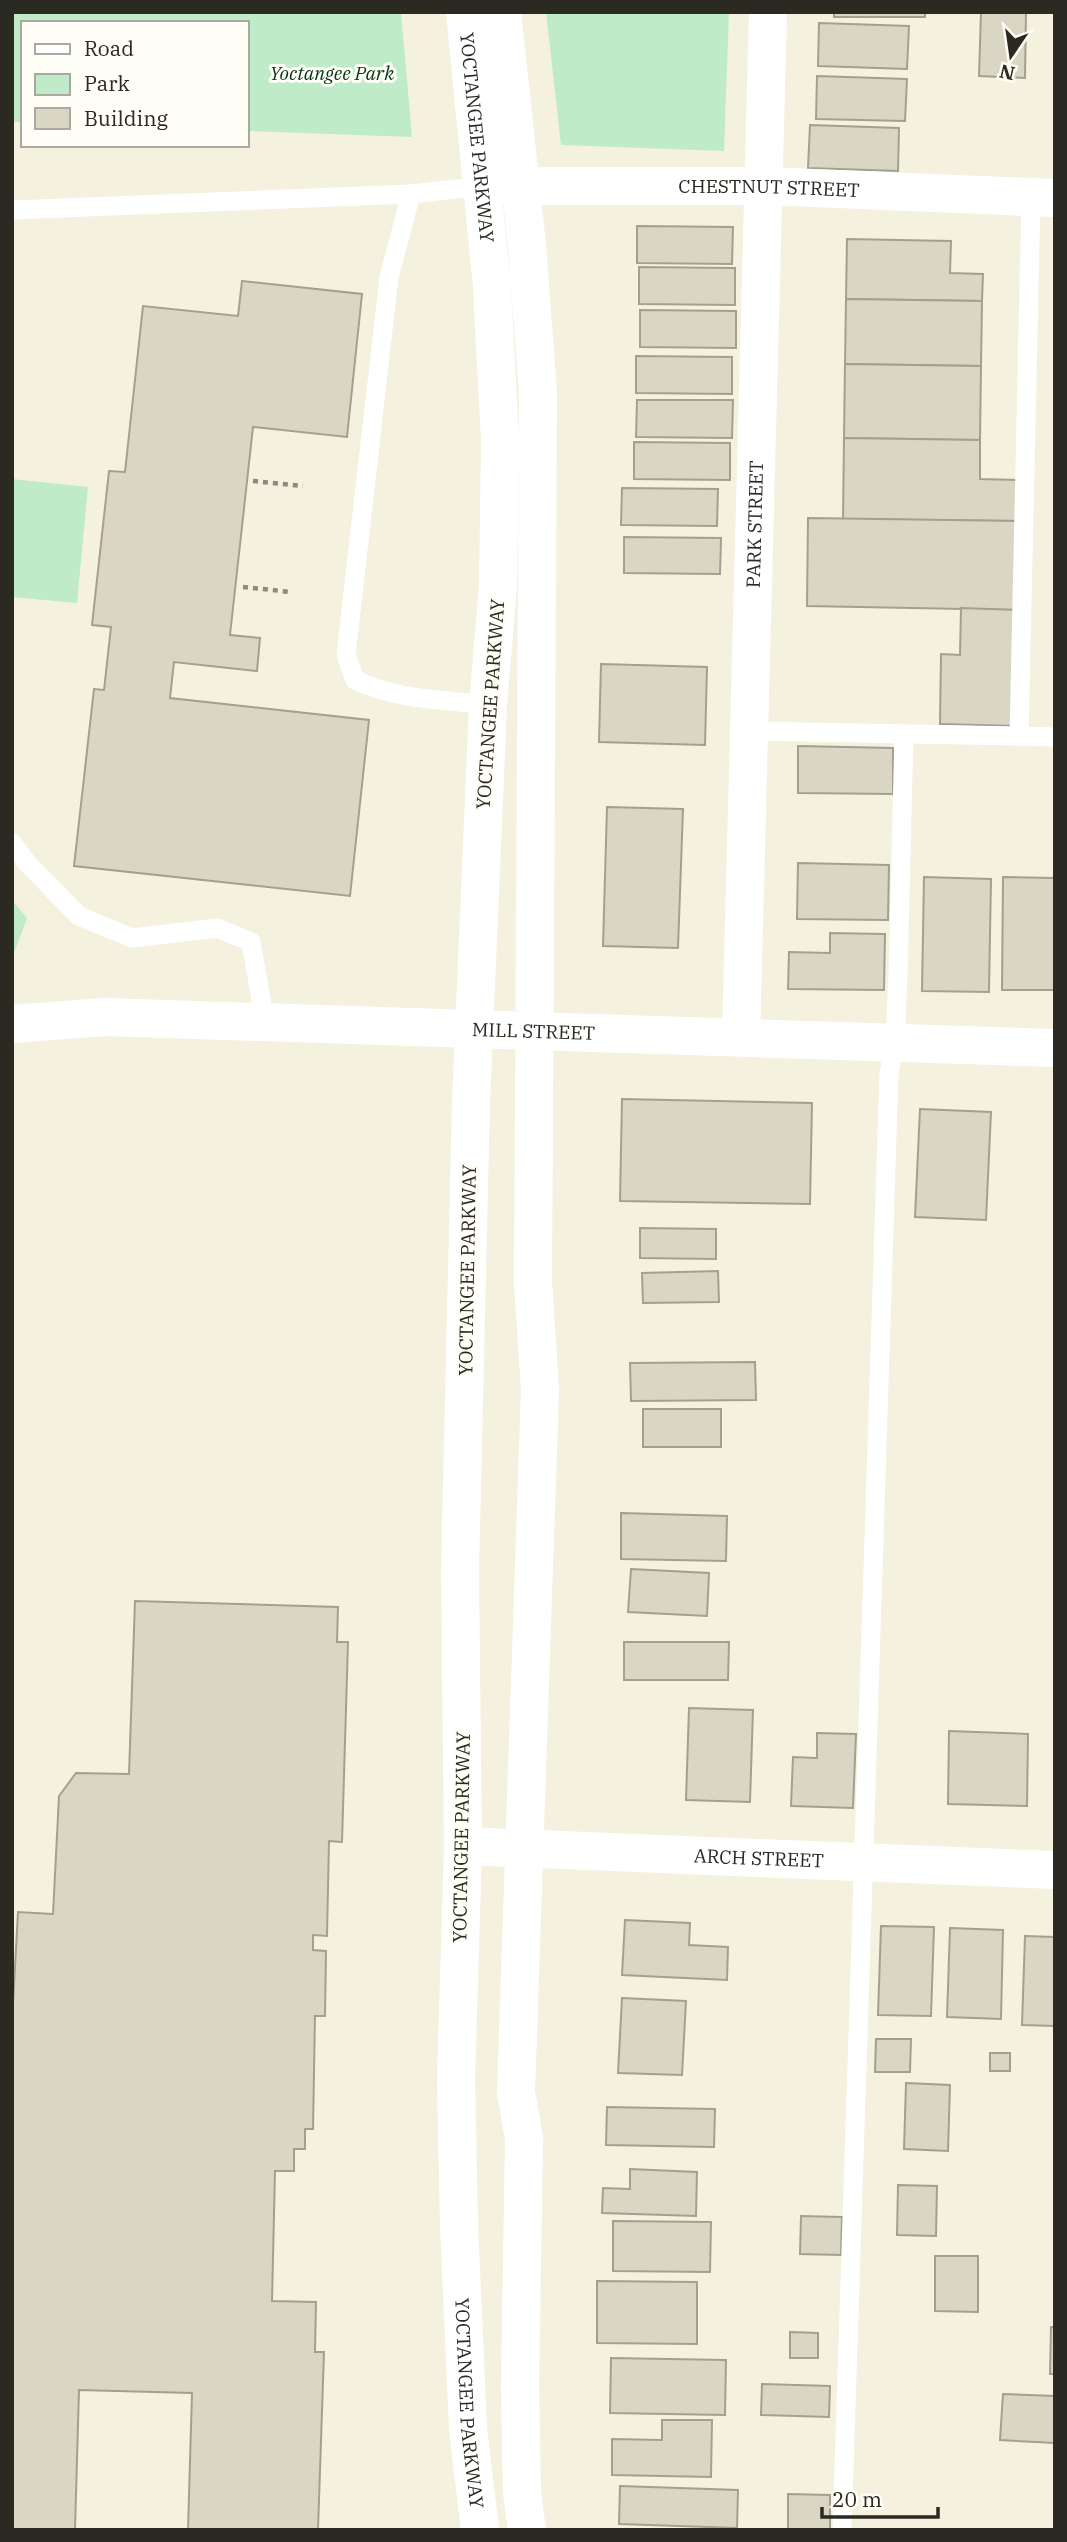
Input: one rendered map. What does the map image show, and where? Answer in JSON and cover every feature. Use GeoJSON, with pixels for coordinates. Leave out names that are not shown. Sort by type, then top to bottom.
{"type":"FeatureCollection","features":[{"type":"Feature","properties":{"kind":"street","name":"YOCTANGEE PARKWAY"},"geometry":{"type":"LineString","coordinates":[[465,12],[501,186],[527,245],[538,393],[533,1282],[540,1390],[516,2092],[524,2138],[520,2387],[522,2493],[527,2530]]}},
{"type":"Feature","properties":{"kind":"street","name":"YOCTANGEE PARKWAY"},"geometry":{"type":"LineString","coordinates":[[480,2530],[468,2429],[459,2225],[456,2080],[463,1846],[460,1571],[474,1028],[488,705],[498,586],[500,440],[492,287],[501,186],[502,12]]}},
{"type":"Feature","properties":{"kind":"street","name":"PARK STREET"},"geometry":{"type":"LineString","coordinates":[[741,1037],[768,12]]}},
{"type":"Feature","properties":{"kind":"street","name":"CHESTNUT STREET"},"geometry":{"type":"LineString","coordinates":[[501,186],[765,186],[1043,197]]}},
{"type":"Feature","properties":{"kind":"street","name":"MILL STREET"},"geometry":{"type":"LineString","coordinates":[[12,1024],[105,1017],[1055,1048]]}},
{"type":"Feature","properties":{"kind":"street","name":"ARCH STREET"},"geometry":{"type":"LineString","coordinates":[[463,1846],[1055,1870]]}},
{"type":"Feature","properties":{"kind":"lane"},"geometry":{"type":"LineString","coordinates":[[12,210],[411,194],[501,186]]}},
{"type":"Feature","properties":{"kind":"lane"},"geometry":{"type":"LineString","coordinates":[[411,194],[389,278],[346,655],[355,680],[382,692],[488,705]]}},
{"type":"Feature","properties":{"kind":"lane"},"geometry":{"type":"LineString","coordinates":[[1019,736],[1043,197]]}},
{"type":"Feature","properties":{"kind":"lane"},"geometry":{"type":"LineString","coordinates":[[750,731],[1055,737]]}},
{"type":"Feature","properties":{"kind":"lane"},"geometry":{"type":"LineString","coordinates":[[842,2530],[889,1073],[895,1042],[904,734]]}},
{"type":"Feature","properties":{"kind":"lane"},"geometry":{"type":"LineString","coordinates":[[12,842],[27,863],[79,916],[121,934],[132,938],[216,928],[251,942],[265,1022]]}},
{"type":"Feature","properties":{"kind":"path"},"geometry":{"type":"LineString","coordinates":[[253,481],[303,486]]}},
{"type":"Feature","properties":{"kind":"path"},"geometry":{"type":"LineString","coordinates":[[243,587],[291,592]]}},
{"type":"Feature","properties":{"kind":"green space","name":"Yoctangee Park"},"geometry":{"type":"Polygon","coordinates":[[[12,12],[401,12],[412,137],[248,131],[248,21],[21,21],[21,122],[12,122],[12,12]]]}},
{"type":"Feature","properties":{"kind":"green space"},"geometry":{"type":"Polygon","coordinates":[[[546,12],[729,12],[724,151],[561,145],[546,12]]]}},
{"type":"Feature","properties":{"kind":"green space"},"geometry":{"type":"Polygon","coordinates":[[[12,479],[88,487],[77,603],[12,597],[12,479]]]}},
{"type":"Feature","properties":{"kind":"green space"},"geometry":{"type":"Polygon","coordinates":[[[12,900],[27,918],[12,958],[12,900]]]}},
{"type":"Feature","properties":{"kind":"building"},"geometry":{"type":"Polygon","coordinates":[[[834,12],[925,12],[925,17],[834,17],[834,12]]]}},
{"type":"Feature","properties":{"kind":"building"},"geometry":{"type":"Polygon","coordinates":[[[981,12],[1026,12],[1025,78],[979,76],[981,12]]]}},
{"type":"Feature","properties":{"kind":"building"},"geometry":{"type":"Polygon","coordinates":[[[819,23],[909,26],[907,69],[818,66],[819,23]]]}},
{"type":"Feature","properties":{"kind":"building"},"geometry":{"type":"Polygon","coordinates":[[[817,76],[907,79],[905,121],[816,119],[817,76]]]}},
{"type":"Feature","properties":{"kind":"building"},"geometry":{"type":"Polygon","coordinates":[[[810,125],[899,128],[898,171],[808,168],[810,125]]]}},
{"type":"Feature","properties":{"kind":"building"},"geometry":{"type":"Polygon","coordinates":[[[637,226],[733,227],[732,264],[637,263],[637,226]]]}},
{"type":"Feature","properties":{"kind":"building"},"geometry":{"type":"Polygon","coordinates":[[[847,239],[951,241],[950,273],[983,274],[982,301],[846,299],[847,239]]]}},
{"type":"Feature","properties":{"kind":"building"},"geometry":{"type":"Polygon","coordinates":[[[639,267],[735,268],[735,305],[639,304],[639,267]]]}},
{"type":"Feature","properties":{"kind":"building"},"geometry":{"type":"Polygon","coordinates":[[[242,281],[362,294],[347,437],[253,427],[230,635],[260,638],[257,671],[174,662],[170,698],[369,720],[350,896],[74,866],[94,689],[104,690],[111,627],[92,625],[109,471],[125,472],[143,306],[238,316],[242,281]]]}},
{"type":"Feature","properties":{"kind":"building"},"geometry":{"type":"Polygon","coordinates":[[[846,299],[982,301],[981,366],[845,364],[846,299]]]}},
{"type":"Feature","properties":{"kind":"building"},"geometry":{"type":"Polygon","coordinates":[[[640,310],[736,311],[736,348],[640,347],[640,310]]]}},
{"type":"Feature","properties":{"kind":"building"},"geometry":{"type":"Polygon","coordinates":[[[636,356],[732,357],[732,394],[636,393],[636,356]]]}},
{"type":"Feature","properties":{"kind":"building"},"geometry":{"type":"Polygon","coordinates":[[[845,364],[981,366],[980,440],[844,438],[845,364]]]}},
{"type":"Feature","properties":{"kind":"building"},"geometry":{"type":"Polygon","coordinates":[[[637,400],[733,400],[732,438],[636,437],[637,400]]]}},
{"type":"Feature","properties":{"kind":"building"},"geometry":{"type":"Polygon","coordinates":[[[844,438],[980,440],[980,479],[1020,480],[1019,521],[843,519],[844,438]]]}},
{"type":"Feature","properties":{"kind":"building"},"geometry":{"type":"Polygon","coordinates":[[[634,442],[730,443],[730,480],[634,479],[634,442]]]}},
{"type":"Feature","properties":{"kind":"building"},"geometry":{"type":"Polygon","coordinates":[[[622,488],[718,489],[717,526],[621,525],[622,488]]]}},
{"type":"Feature","properties":{"kind":"building"},"geometry":{"type":"Polygon","coordinates":[[[808,518],[1019,521],[1018,610],[807,606],[808,518]]]}},
{"type":"Feature","properties":{"kind":"building"},"geometry":{"type":"Polygon","coordinates":[[[624,537],[721,538],[720,574],[624,573],[624,537]]]}},
{"type":"Feature","properties":{"kind":"building"},"geometry":{"type":"Polygon","coordinates":[[[961,608],[1018,610],[1016,726],[940,724],[941,654],[960,655],[961,608]]]}},
{"type":"Feature","properties":{"kind":"building"},"geometry":{"type":"Polygon","coordinates":[[[601,664],[707,667],[705,745],[599,742],[601,664]]]}},
{"type":"Feature","properties":{"kind":"building"},"geometry":{"type":"Polygon","coordinates":[[[798,746],[893,748],[893,794],[798,793],[798,746]]]}},
{"type":"Feature","properties":{"kind":"building"},"geometry":{"type":"Polygon","coordinates":[[[607,807],[683,809],[678,948],[603,946],[607,807]]]}},
{"type":"Feature","properties":{"kind":"building"},"geometry":{"type":"Polygon","coordinates":[[[798,863],[889,865],[888,920],[797,919],[798,863]]]}},
{"type":"Feature","properties":{"kind":"building"},"geometry":{"type":"Polygon","coordinates":[[[924,877],[991,879],[989,992],[922,991],[924,877]]]}},
{"type":"Feature","properties":{"kind":"building"},"geometry":{"type":"Polygon","coordinates":[[[1003,877],[1055,878],[1055,990],[1002,990],[1003,877]]]}},
{"type":"Feature","properties":{"kind":"building"},"geometry":{"type":"Polygon","coordinates":[[[830,933],[885,934],[884,990],[788,989],[789,952],[830,953],[830,933]]]}},
{"type":"Feature","properties":{"kind":"building"},"geometry":{"type":"Polygon","coordinates":[[[622,1099],[812,1103],[810,1204],[620,1201],[622,1099]]]}},
{"type":"Feature","properties":{"kind":"building"},"geometry":{"type":"Polygon","coordinates":[[[920,1109],[991,1112],[986,1220],[915,1217],[920,1109]]]}},
{"type":"Feature","properties":{"kind":"building"},"geometry":{"type":"Polygon","coordinates":[[[640,1228],[716,1229],[716,1259],[640,1258],[640,1228]]]}},
{"type":"Feature","properties":{"kind":"building"},"geometry":{"type":"Polygon","coordinates":[[[718,1271],[719,1302],[643,1303],[642,1273],[718,1271]]]}},
{"type":"Feature","properties":{"kind":"building"},"geometry":{"type":"Polygon","coordinates":[[[755,1362],[756,1400],[631,1401],[630,1363],[755,1362]]]}},
{"type":"Feature","properties":{"kind":"building"},"geometry":{"type":"Polygon","coordinates":[[[643,1409],[721,1409],[721,1447],[643,1447],[643,1409]]]}},
{"type":"Feature","properties":{"kind":"building"},"geometry":{"type":"Polygon","coordinates":[[[621,1513],[727,1516],[726,1561],[621,1559],[621,1513]]]}},
{"type":"Feature","properties":{"kind":"building"},"geometry":{"type":"Polygon","coordinates":[[[631,1569],[709,1573],[707,1616],[628,1612],[631,1569]]]}},
{"type":"Feature","properties":{"kind":"building"},"geometry":{"type":"Polygon","coordinates":[[[135,1601],[338,1607],[337,1642],[348,1642],[342,1842],[329,1841],[327,1936],[313,1935],[313,1950],[326,1951],[325,2016],[315,2016],[313,2129],[305,2129],[305,2149],[294,2149],[294,2171],[275,2171],[272,2301],[316,2302],[315,2352],[324,2352],[318,2530],[188,2530],[192,2393],[79,2390],[75,2530],[12,2530],[12,2022],[18,1912],[53,1914],[59,1796],[76,1773],[129,1774],[135,1601]]]}},
{"type":"Feature","properties":{"kind":"building"},"geometry":{"type":"Polygon","coordinates":[[[624,1642],[729,1642],[728,1680],[624,1680],[624,1642]]]}},
{"type":"Feature","properties":{"kind":"building"},"geometry":{"type":"Polygon","coordinates":[[[689,1708],[753,1710],[750,1802],[686,1800],[689,1708]]]}},
{"type":"Feature","properties":{"kind":"building"},"geometry":{"type":"Polygon","coordinates":[[[949,1731],[1028,1734],[1027,1806],[948,1804],[949,1731]]]}},
{"type":"Feature","properties":{"kind":"building"},"geometry":{"type":"Polygon","coordinates":[[[817,1733],[856,1734],[853,1808],[791,1806],[793,1757],[817,1758],[817,1733]]]}},
{"type":"Feature","properties":{"kind":"building"},"geometry":{"type":"Polygon","coordinates":[[[625,1920],[690,1923],[689,1945],[728,1947],[727,1980],[622,1975],[625,1920]]]}},
{"type":"Feature","properties":{"kind":"building"},"geometry":{"type":"Polygon","coordinates":[[[881,1926],[934,1927],[931,2016],[878,2015],[881,1926]]]}},
{"type":"Feature","properties":{"kind":"building"},"geometry":{"type":"Polygon","coordinates":[[[950,1928],[1003,1930],[1001,2019],[947,2017],[950,1928]]]}},
{"type":"Feature","properties":{"kind":"building"},"geometry":{"type":"Polygon","coordinates":[[[1025,1936],[1055,1937],[1055,2026],[1022,2025],[1025,1936]]]}},
{"type":"Feature","properties":{"kind":"building"},"geometry":{"type":"Polygon","coordinates":[[[622,1998],[686,2001],[682,2075],[618,2073],[622,1998]]]}},
{"type":"Feature","properties":{"kind":"building"},"geometry":{"type":"Polygon","coordinates":[[[876,2039],[911,2039],[910,2072],[875,2072],[876,2039]]]}},
{"type":"Feature","properties":{"kind":"building"},"geometry":{"type":"Polygon","coordinates":[[[990,2053],[1010,2053],[1010,2071],[990,2071],[990,2053]]]}},
{"type":"Feature","properties":{"kind":"building"},"geometry":{"type":"Polygon","coordinates":[[[906,2083],[950,2085],[948,2151],[904,2149],[906,2083]]]}},
{"type":"Feature","properties":{"kind":"building"},"geometry":{"type":"Polygon","coordinates":[[[607,2107],[715,2109],[714,2147],[606,2145],[607,2107]]]}},
{"type":"Feature","properties":{"kind":"building"},"geometry":{"type":"Polygon","coordinates":[[[630,2169],[697,2172],[696,2216],[602,2213],[603,2188],[630,2189],[630,2169]]]}},
{"type":"Feature","properties":{"kind":"building"},"geometry":{"type":"Polygon","coordinates":[[[898,2185],[937,2186],[936,2236],[897,2235],[898,2185]]]}},
{"type":"Feature","properties":{"kind":"building"},"geometry":{"type":"Polygon","coordinates":[[[801,2216],[842,2217],[841,2255],[800,2254],[801,2216]]]}},
{"type":"Feature","properties":{"kind":"building"},"geometry":{"type":"Polygon","coordinates":[[[613,2221],[711,2222],[710,2272],[613,2271],[613,2221]]]}},
{"type":"Feature","properties":{"kind":"building"},"geometry":{"type":"Polygon","coordinates":[[[935,2256],[978,2256],[978,2312],[935,2311],[935,2256]]]}},
{"type":"Feature","properties":{"kind":"building"},"geometry":{"type":"Polygon","coordinates":[[[597,2281],[697,2282],[697,2344],[597,2343],[597,2281]]]}},
{"type":"Feature","properties":{"kind":"building"},"geometry":{"type":"Polygon","coordinates":[[[1051,2327],[1055,2327],[1055,2374],[1050,2374],[1051,2327]]]}},
{"type":"Feature","properties":{"kind":"building"},"geometry":{"type":"Polygon","coordinates":[[[790,2332],[818,2333],[818,2358],[790,2358],[790,2332]]]}},
{"type":"Feature","properties":{"kind":"building"},"geometry":{"type":"Polygon","coordinates":[[[611,2358],[726,2360],[725,2415],[610,2413],[611,2358]]]}},
{"type":"Feature","properties":{"kind":"building"},"geometry":{"type":"Polygon","coordinates":[[[762,2384],[830,2386],[829,2417],[761,2415],[762,2384]]]}},
{"type":"Feature","properties":{"kind":"building"},"geometry":{"type":"Polygon","coordinates":[[[1003,2394],[1055,2396],[1054,2443],[1000,2440],[1003,2394]]]}},
{"type":"Feature","properties":{"kind":"building"},"geometry":{"type":"Polygon","coordinates":[[[662,2420],[712,2420],[711,2477],[612,2475],[612,2439],[662,2440],[662,2420]]]}},
{"type":"Feature","properties":{"kind":"building"},"geometry":{"type":"Polygon","coordinates":[[[620,2486],[738,2490],[737,2528],[619,2524],[620,2486]]]}},
{"type":"Feature","properties":{"kind":"building"},"geometry":{"type":"Polygon","coordinates":[[[788,2494],[830,2495],[830,2530],[788,2530],[788,2494]]]}}]}
